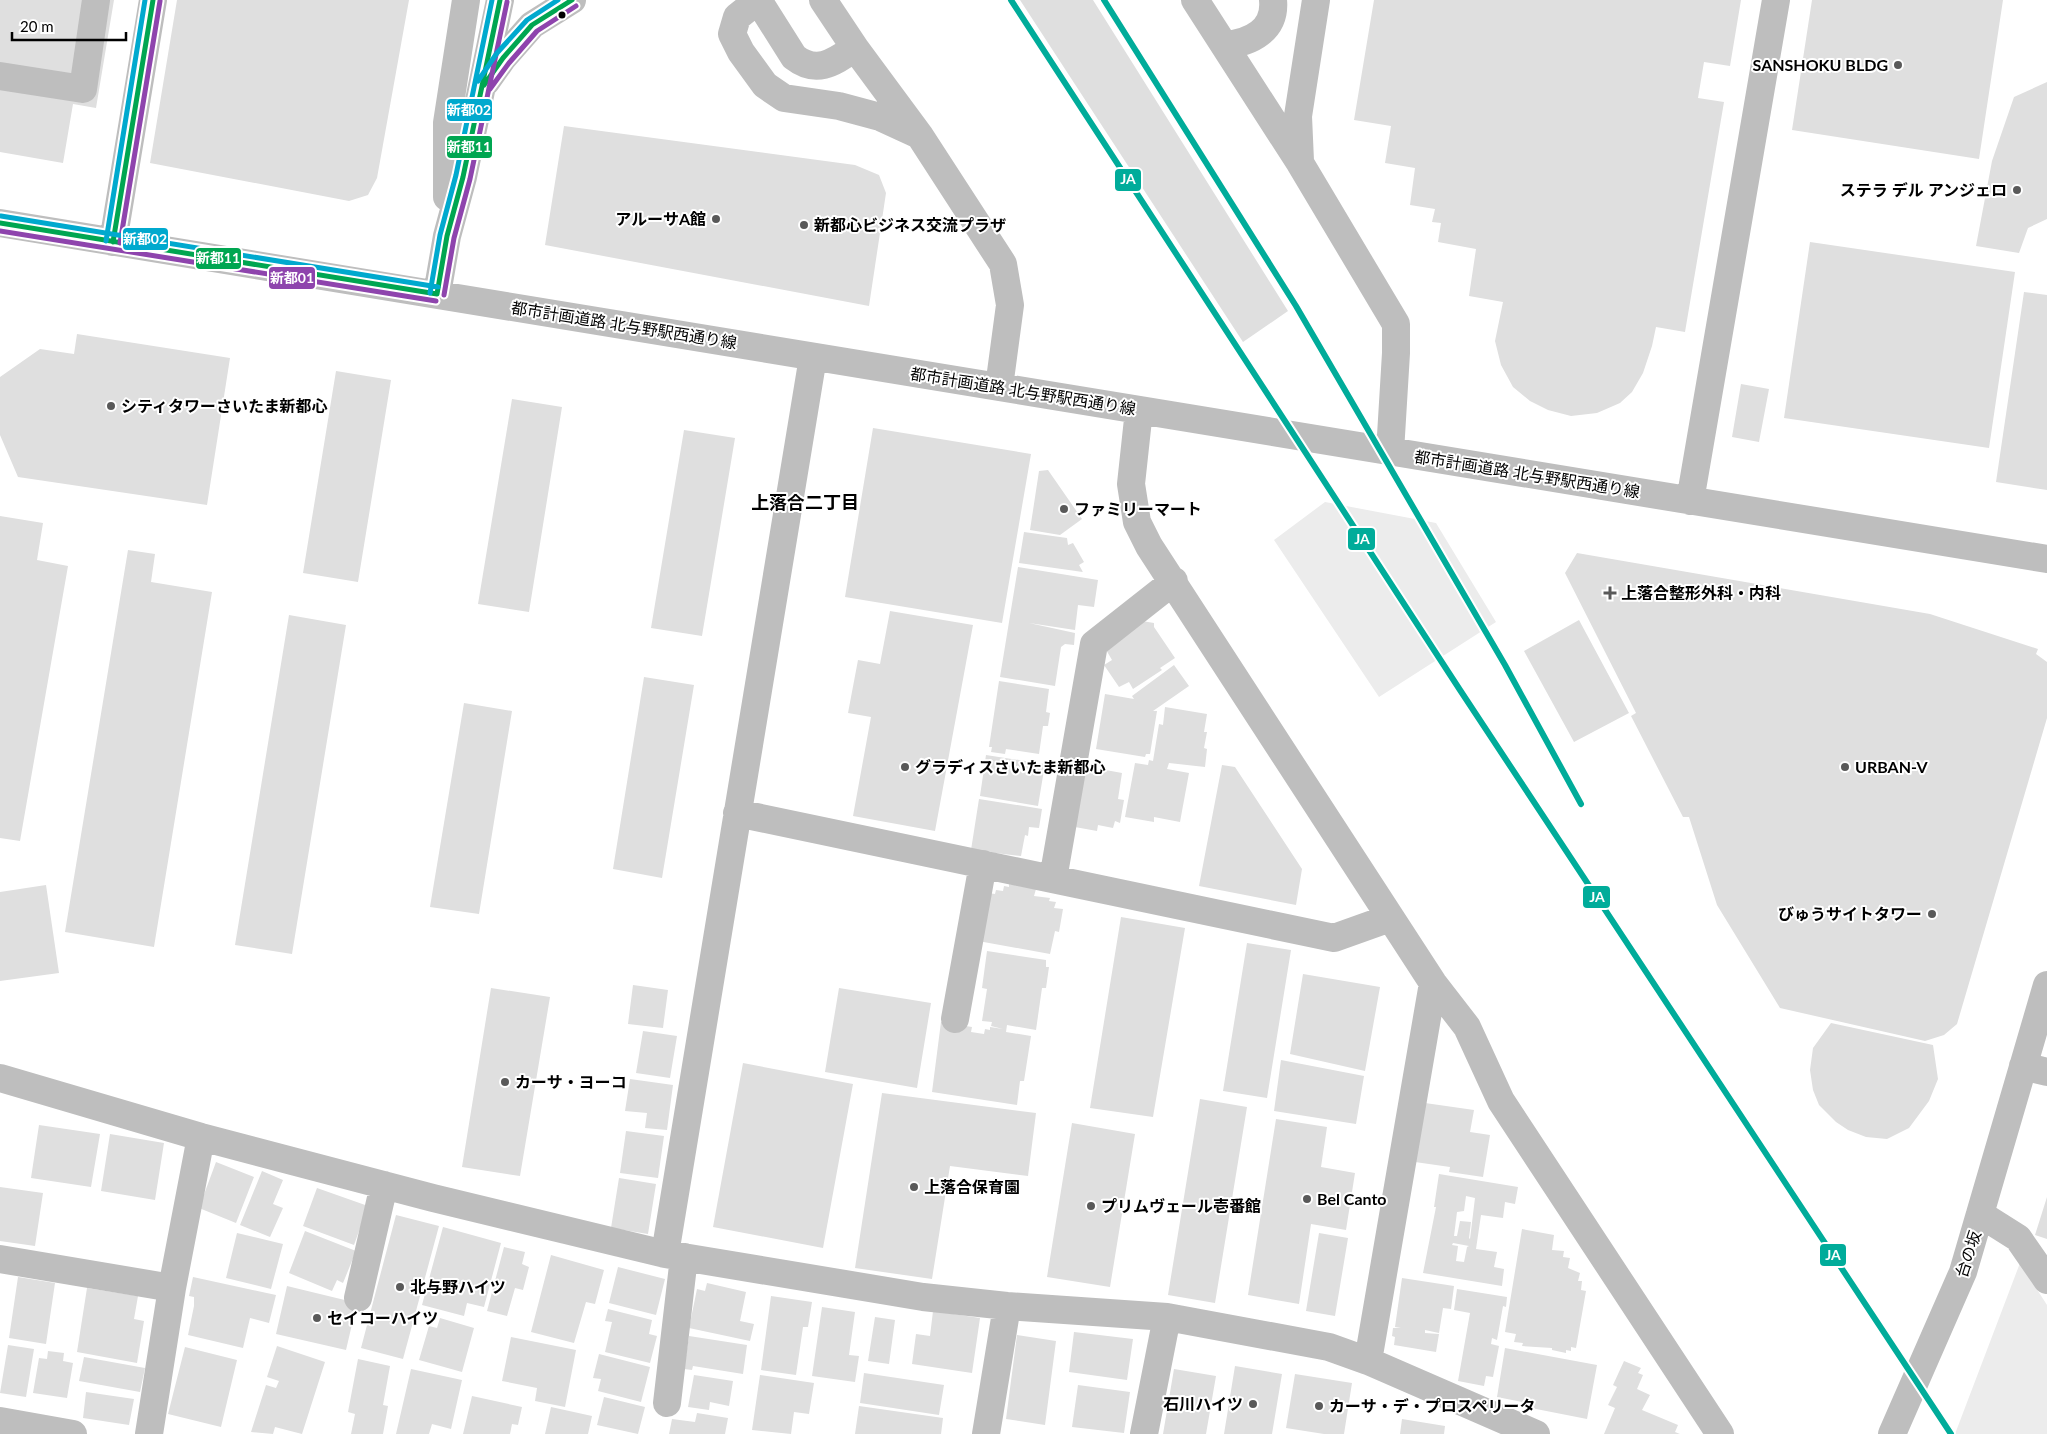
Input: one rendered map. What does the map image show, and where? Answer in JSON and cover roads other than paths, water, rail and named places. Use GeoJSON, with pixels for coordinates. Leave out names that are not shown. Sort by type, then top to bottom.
{"type":"FeatureCollection","features":[{"type":"Feature","properties":{"kind":"street"},"geometry":{"type":"LineString","coordinates":[[0,76],[83,89],[96,0]]}},
{"type":"Feature","properties":{"kind":"street"},"geometry":{"type":"LineString","coordinates":[[113,242],[152,0]]}},
{"type":"Feature","properties":{"kind":"street"},"geometry":{"type":"LineString","coordinates":[[447,236],[447,123],[466,0]]}},
{"type":"Feature","properties":{"kind":"street"},"geometry":{"type":"LineString","coordinates":[[437,294],[447,236],[464,177],[500,0]]}},
{"type":"Feature","properties":{"kind":"street"},"geometry":{"type":"LineString","coordinates":[[481,89],[503,58],[532,25],[572,0]]}},
{"type":"Feature","properties":{"kind":"street"},"geometry":{"type":"LineString","coordinates":[[855,48],[830,65],[814,67],[802,63],[794,57],[758,0],[738,17],[732,34],[741,52],[765,85],[784,98],[839,106],[880,117],[920,136]]}},
{"type":"Feature","properties":{"kind":"street"},"geometry":{"type":"LineString","coordinates":[[823,0],[855,48],[920,136],[1002,264],[1010,305],[999,387]]}},
{"type":"Feature","properties":{"kind":"street"},"geometry":{"type":"LineString","coordinates":[[1195,0],[1300,163],[1396,324],[1390,452]]}},
{"type":"Feature","properties":{"kind":"street"},"geometry":{"type":"LineString","coordinates":[[1224,45],[1243,44],[1263,31],[1274,12],[1273,0]]}},
{"type":"Feature","properties":{"kind":"street"},"geometry":{"type":"LineString","coordinates":[[1300,163],[1298,116],[1316,0]]}},
{"type":"Feature","properties":{"kind":"street"},"geometry":{"type":"LineString","coordinates":[[1690,501],[1776,0]]}},
{"type":"Feature","properties":{"kind":"street","name":"都市計画道路 北与野駅西通り線"},"geometry":{"type":"LineString","coordinates":[[0,223],[2047,560]]}},
{"type":"Feature","properties":{"kind":"street"},"geometry":{"type":"LineString","coordinates":[[667,1403],[674,1256],[736,813],[813,356]]}},
{"type":"Feature","properties":{"kind":"street"},"geometry":{"type":"LineString","coordinates":[[1139,410],[1131,484],[1133,504],[1138,522],[1149,546],[1174,581],[1390,918],[1433,983],[1467,1027],[1502,1101],[1720,1434]]}},
{"type":"Feature","properties":{"kind":"street"},"geometry":{"type":"LineString","coordinates":[[1053,879],[1094,644],[1174,581]]}},
{"type":"Feature","properties":{"kind":"street"},"geometry":{"type":"LineString","coordinates":[[736,813],[1334,938],[1390,918]]}},
{"type":"Feature","properties":{"kind":"street"},"geometry":{"type":"LineString","coordinates":[[955,1019],[983,864]]}},
{"type":"Feature","properties":{"kind":"street"},"geometry":{"type":"LineString","coordinates":[[1368,1361],[1433,983]]}},
{"type":"Feature","properties":{"kind":"street","name":"台の坂"},"geometry":{"type":"LineString","coordinates":[[1892,1434],[1963,1272],[1980,1214],[2035,1069],[2047,985]]}},
{"type":"Feature","properties":{"kind":"street"},"geometry":{"type":"LineString","coordinates":[[0,1078],[201,1137],[384,1185],[674,1256],[923,1297],[1007,1306],[1167,1317],[1329,1347],[1368,1361],[1536,1434]]}},
{"type":"Feature","properties":{"kind":"street"},"geometry":{"type":"LineString","coordinates":[[149,1434],[172,1288],[201,1137]]}},
{"type":"Feature","properties":{"kind":"street"},"geometry":{"type":"LineString","coordinates":[[358,1298],[384,1185]]}},
{"type":"Feature","properties":{"kind":"street"},"geometry":{"type":"LineString","coordinates":[[1980,1214],[2018,1238],[2047,1280]]}},
{"type":"Feature","properties":{"kind":"street"},"geometry":{"type":"LineString","coordinates":[[0,1259],[172,1288]]}},
{"type":"Feature","properties":{"kind":"street"},"geometry":{"type":"LineString","coordinates":[[986,1434],[1007,1306]]}},
{"type":"Feature","properties":{"kind":"street"},"geometry":{"type":"LineString","coordinates":[[1144,1434],[1167,1317]]}},
{"type":"Feature","properties":{"kind":"street"},"geometry":{"type":"LineString","coordinates":[[0,1421],[73,1434]]}},
{"type":"Feature","properties":{"kind":"place","name":"SANSHOKU BLDG"},"geometry":{"type":"Point","coordinates":[1898,65]}},
{"type":"Feature","properties":{"kind":"place","name":"ステラ デル アンジェロ"},"geometry":{"type":"Point","coordinates":[2017,190]}},
{"type":"Feature","properties":{"kind":"place","name":"アルーサA館"},"geometry":{"type":"Point","coordinates":[716,219]}},
{"type":"Feature","properties":{"kind":"place","name":"新都心ビジネス交流プラザ"},"geometry":{"type":"Point","coordinates":[804,225]}},
{"type":"Feature","properties":{"kind":"place","name":"シティタワーさいたま新都心"},"geometry":{"type":"Point","coordinates":[111,406]}},
{"type":"Feature","properties":{"kind":"place","name":"ファミリーマート"},"geometry":{"type":"Point","coordinates":[1064,509]}},
{"type":"Feature","properties":{"kind":"place","name":"上落合整形外科・内科"},"geometry":{"type":"Point","coordinates":[1610,593]}},
{"type":"Feature","properties":{"kind":"place","name":"グラディスさいたま新都心"},"geometry":{"type":"Point","coordinates":[905,767]}},
{"type":"Feature","properties":{"kind":"place","name":"URBAN-V"},"geometry":{"type":"Point","coordinates":[1845,767]}},
{"type":"Feature","properties":{"kind":"place","name":"びゅうサイトタワー"},"geometry":{"type":"Point","coordinates":[1932,914]}},
{"type":"Feature","properties":{"kind":"place","name":"カーサ・ヨーコ"},"geometry":{"type":"Point","coordinates":[505,1082]}},
{"type":"Feature","properties":{"kind":"place","name":"上落合保育園"},"geometry":{"type":"Point","coordinates":[914,1187]}},
{"type":"Feature","properties":{"kind":"place","name":"Bel Canto"},"geometry":{"type":"Point","coordinates":[1307,1199]}},
{"type":"Feature","properties":{"kind":"place","name":"プリムヴェール壱番館"},"geometry":{"type":"Point","coordinates":[1091,1206]}},
{"type":"Feature","properties":{"kind":"place","name":"北与野ハイツ"},"geometry":{"type":"Point","coordinates":[400,1287]}},
{"type":"Feature","properties":{"kind":"place","name":"セイコーハイツ"},"geometry":{"type":"Point","coordinates":[317,1318]}},
{"type":"Feature","properties":{"kind":"place","name":"石川ハイツ"},"geometry":{"type":"Point","coordinates":[1253,1404]}},
{"type":"Feature","properties":{"kind":"place","name":"カーサ・デ・プロスペリータ"},"geometry":{"type":"Point","coordinates":[1319,1406]}},
{"type":"Feature","properties":{"kind":"district","name":"上落合二丁目"},"geometry":{"type":"Point","coordinates":[805,503]}}]}
